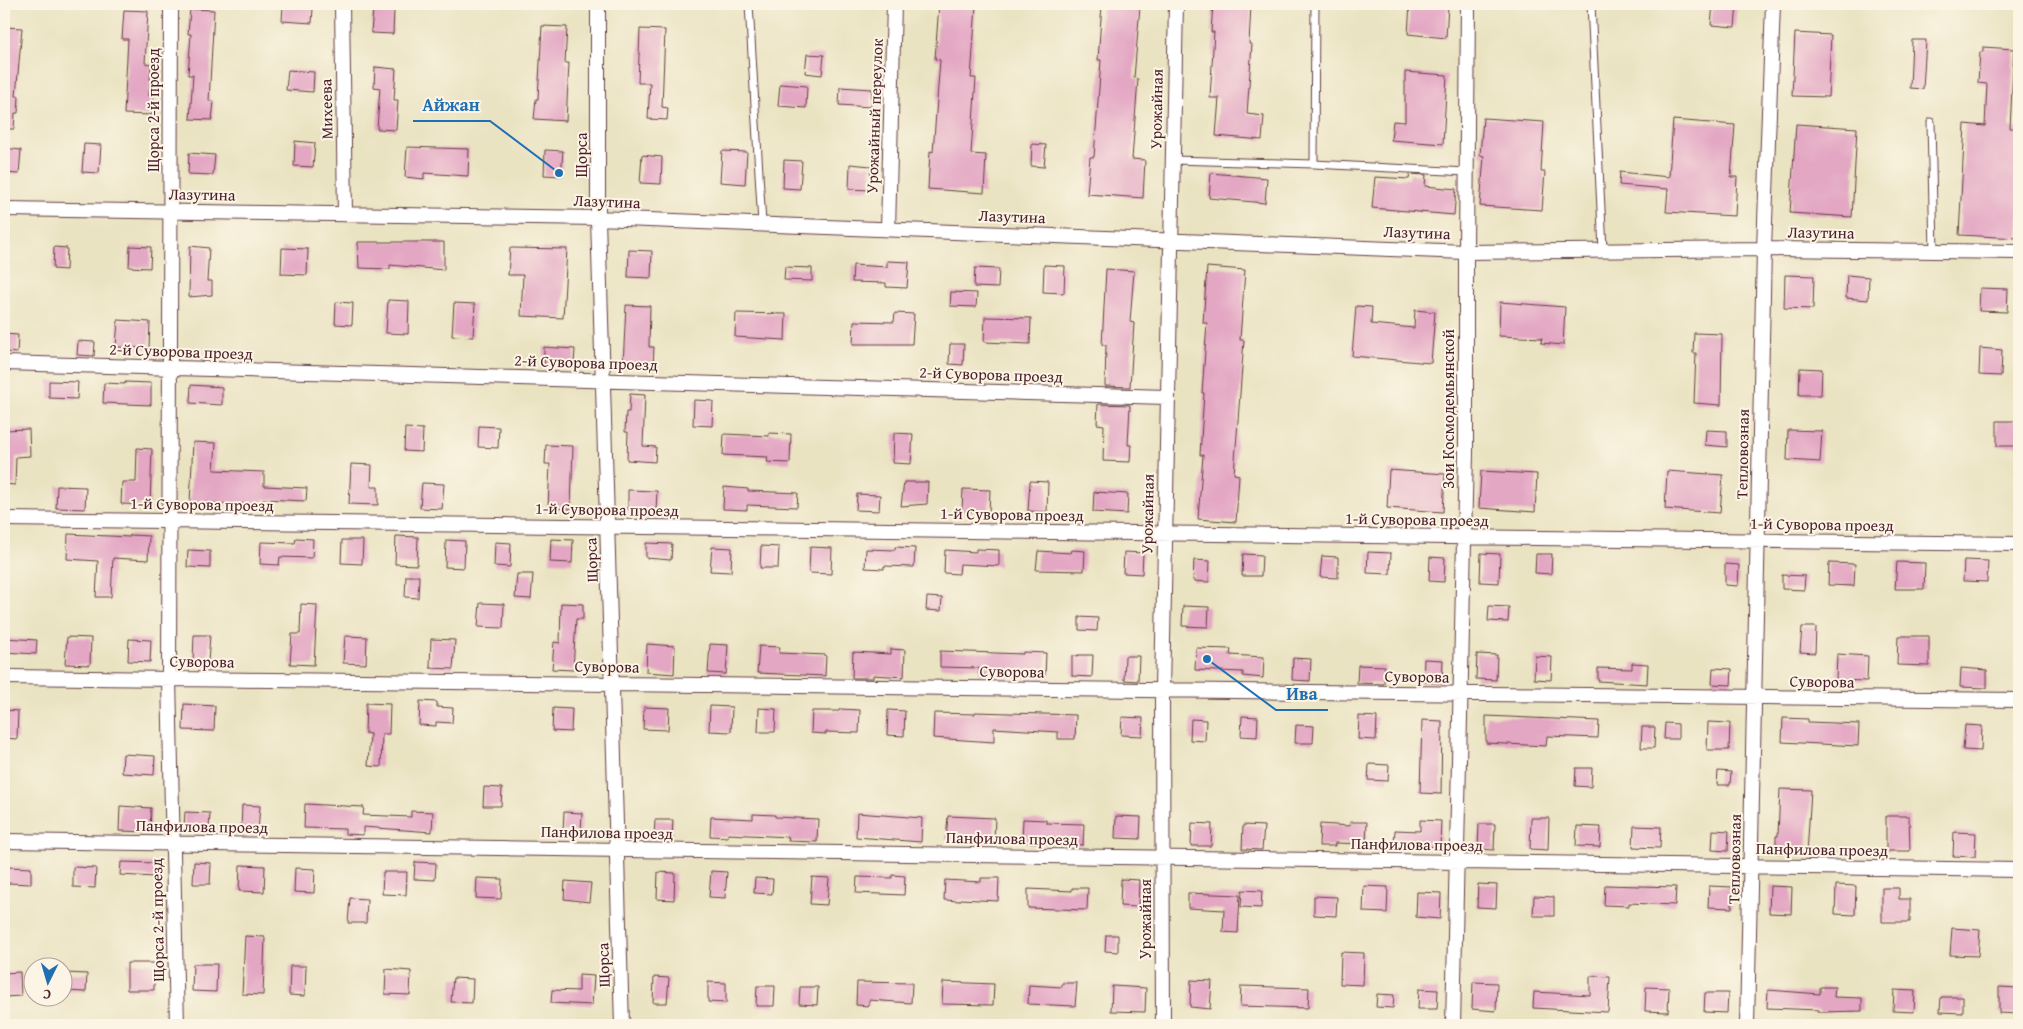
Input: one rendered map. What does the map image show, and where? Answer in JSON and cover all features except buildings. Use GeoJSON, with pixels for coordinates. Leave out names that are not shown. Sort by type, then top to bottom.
{"type":"FeatureCollection","features":[{"type":"Feature","properties":{"kind":"street","name":"Щорса 2-й проезд"},"geometry":{"type":"LineString","coordinates":[[171,4],[169,678],[177,1025]]}},
{"type":"Feature","properties":{"kind":"street","name":"Михеева"},"geometry":{"type":"LineString","coordinates":[[342,4],[345,214]]}},
{"type":"Feature","properties":{"kind":"street","name":"Щорса"},"geometry":{"type":"LineString","coordinates":[[598,4],[598,218],[622,1025]]}},
{"type":"Feature","properties":{"kind":"street","name":"Урожайный переулок"},"geometry":{"type":"LineString","coordinates":[[888,229],[894,4]]}},
{"type":"Feature","properties":{"kind":"street","name":"Урожайная"},"geometry":{"type":"LineString","coordinates":[[1163,1025],[1162,690],[1176,4]]}},
{"type":"Feature","properties":{"kind":"street","name":"Зои Космодемьянской"},"geometry":{"type":"LineString","coordinates":[[1453,1025],[1466,453],[1468,4]]}},
{"type":"Feature","properties":{"kind":"street","name":"Тепловозная"},"geometry":{"type":"LineString","coordinates":[[1748,1025],[1764,249],[1774,4]]}},
{"type":"Feature","properties":{"kind":"street","name":"Лазутина"},"geometry":{"type":"LineString","coordinates":[[4,209],[598,218],[1466,252],[1764,249],[2019,252]]}},
{"type":"Feature","properties":{"kind":"street","name":"2-й Суворова проезд"},"geometry":{"type":"LineString","coordinates":[[4,363],[1167,397]]}},
{"type":"Feature","properties":{"kind":"street","name":"1-й Суворова проезд"},"geometry":{"type":"LineString","coordinates":[[4,519],[2019,544]]}},
{"type":"Feature","properties":{"kind":"street","name":"Суворова"},"geometry":{"type":"LineString","coordinates":[[4,676],[2019,700]]}},
{"type":"Feature","properties":{"kind":"street","name":"Панфилова проезд"},"geometry":{"type":"LineString","coordinates":[[4,841],[2019,870]]}},
{"type":"Feature","properties":{"kind":"lane"},"geometry":{"type":"LineString","coordinates":[[749,4],[762,224]]}},
{"type":"Feature","properties":{"kind":"lane"},"geometry":{"type":"LineString","coordinates":[[1314,4],[1314,164]]}},
{"type":"Feature","properties":{"kind":"lane"},"geometry":{"type":"LineString","coordinates":[[1591,4],[1603,250]]}},
{"type":"Feature","properties":{"kind":"lane"},"geometry":{"type":"LineString","coordinates":[[1931,122],[1934,251]]}},
{"type":"Feature","properties":{"kind":"lane"},"geometry":{"type":"LineString","coordinates":[[1173,160],[1314,164],[1467,172]]}},
{"type":"Feature","properties":{"kind":"place","name":"Айжан"},"geometry":{"type":"Point","coordinates":[559,173]}},
{"type":"Feature","properties":{"kind":"place","name":"Ива"},"geometry":{"type":"Point","coordinates":[1207,659]}}]}
